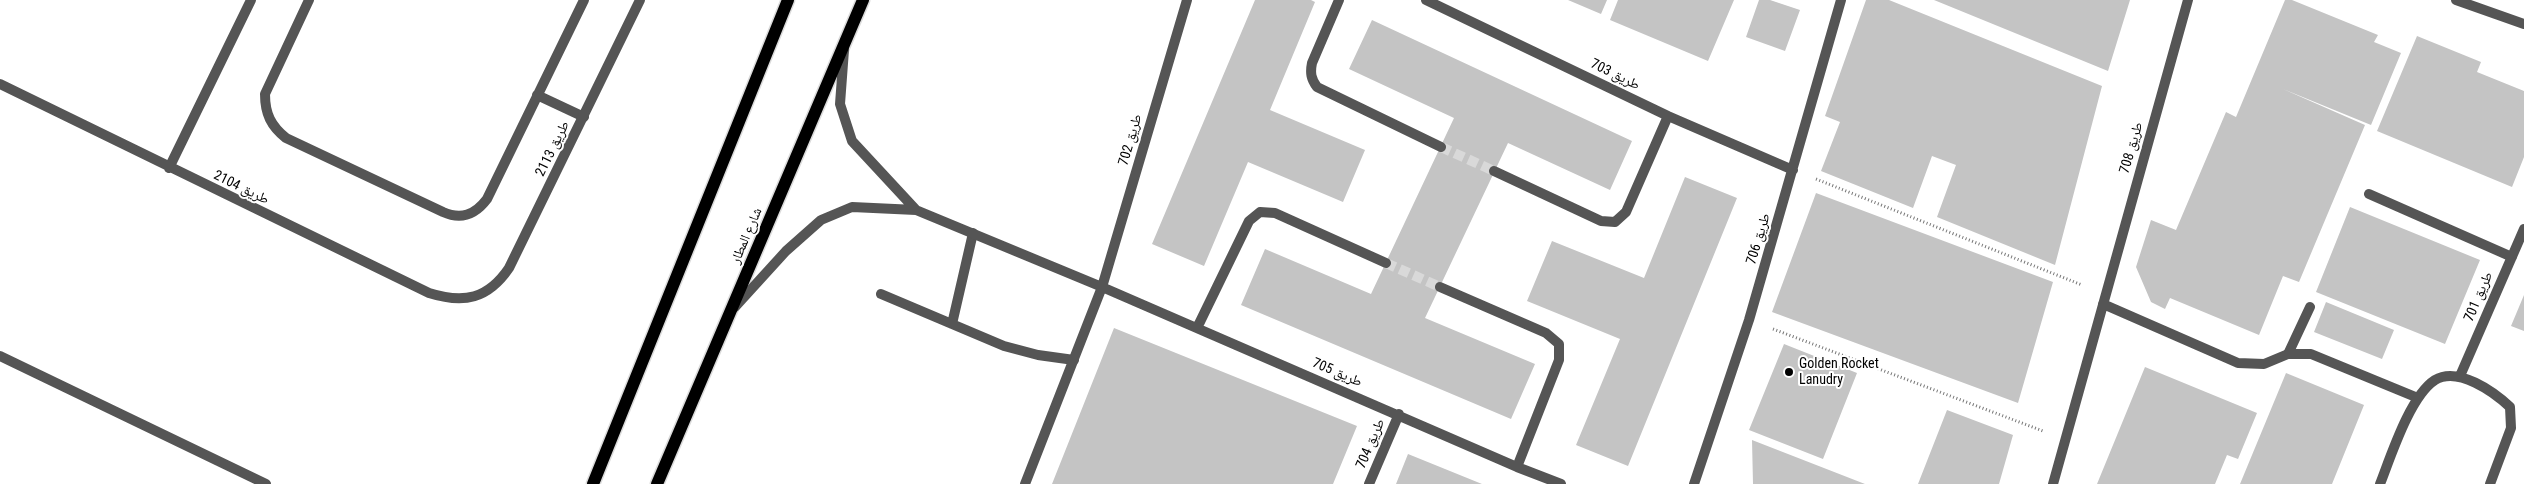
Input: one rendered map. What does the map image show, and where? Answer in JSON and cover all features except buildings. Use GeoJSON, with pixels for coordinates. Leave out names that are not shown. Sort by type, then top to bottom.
{"type":"FeatureCollection","features":[{"type":"Feature","properties":{"kind":"main road"},"geometry":{"type":"LineString","coordinates":[[592,484],[788,0]]}},
{"type":"Feature","properties":{"kind":"main road","name":"شارع المطار"},"geometry":{"type":"LineString","coordinates":[[657,484],[863,0]]}},
{"type":"Feature","properties":{"kind":"street"},"geometry":{"type":"LineString","coordinates":[[168,168],[251,0]]}},
{"type":"Feature","properties":{"kind":"street"},"geometry":{"type":"LineString","coordinates":[[309,0],[269,82],[265,94],[265,108],[269,120],[276,130],[286,138],[452,216],[472,214],[486,199],[584,0]]}},
{"type":"Feature","properties":{"kind":"street","name":"طريق 2113"},"geometry":{"type":"LineString","coordinates":[[474,298],[500,281],[509,268],[584,118],[640,0]]}},
{"type":"Feature","properties":{"kind":"street","name":"طريق 702"},"geometry":{"type":"LineString","coordinates":[[1025,484],[1102,287],[1186,0]]}},
{"type":"Feature","properties":{"kind":"street"},"geometry":{"type":"LineString","coordinates":[[1339,0],[1312,63],[1310,71],[1312,80],[1317,87],[1441,147]]}},
{"type":"Feature","properties":{"kind":"street","name":"طريق 703"},"geometry":{"type":"LineString","coordinates":[[1426,0],[1668,116],[1793,170]]}},
{"type":"Feature","properties":{"kind":"street","name":"طريق 706"},"geometry":{"type":"LineString","coordinates":[[1694,484],[1749,320],[1841,0]]}},
{"type":"Feature","properties":{"kind":"street","name":"طريق 708"},"geometry":{"type":"LineString","coordinates":[[2053,484],[2188,0]]}},
{"type":"Feature","properties":{"kind":"street"},"geometry":{"type":"LineString","coordinates":[[2456,0],[2524,24]]}},
{"type":"Feature","properties":{"kind":"street"},"geometry":{"type":"LineString","coordinates":[[845,40],[840,104],[852,141],[916,210]]}},
{"type":"Feature","properties":{"kind":"street","name":"طريق 2104"},"geometry":{"type":"LineString","coordinates":[[0,84],[168,168],[429,293],[443,298],[474,298]]}},
{"type":"Feature","properties":{"kind":"street"},"geometry":{"type":"LineString","coordinates":[[537,95],[584,118]]}},
{"type":"Feature","properties":{"kind":"street"},"geometry":{"type":"LineString","coordinates":[[1494,171],[1601,221],[1615,222],[1626,212],[1668,116]]}},
{"type":"Feature","properties":{"kind":"street"},"geometry":{"type":"LineString","coordinates":[[2369,194],[2512,257]]}},
{"type":"Feature","properties":{"kind":"street"},"geometry":{"type":"LineString","coordinates":[[732,310],[786,251],[821,220],[852,207],[916,210],[1102,287]]}},
{"type":"Feature","properties":{"kind":"street"},"geometry":{"type":"LineString","coordinates":[[1197,328],[1249,222],[1260,212],[1274,213],[1386,262]]}},
{"type":"Feature","properties":{"kind":"street","name":"طريق 701"},"geometry":{"type":"LineString","coordinates":[[2460,376],[2524,229]]}},
{"type":"Feature","properties":{"kind":"street"},"geometry":{"type":"LineString","coordinates":[[952,324],[974,233]]}},
{"type":"Feature","properties":{"kind":"street","name":"طريق 705"},"geometry":{"type":"LineString","coordinates":[[1102,287],[1399,414],[1517,467],[1561,484]]}},
{"type":"Feature","properties":{"kind":"street"},"geometry":{"type":"LineString","coordinates":[[1440,287],[1546,333],[1559,344],[1559,360],[1517,467]]}},
{"type":"Feature","properties":{"kind":"street"},"geometry":{"type":"LineString","coordinates":[[881,294],[1004,346],[1038,355],[1074,360]]}},
{"type":"Feature","properties":{"kind":"street"},"geometry":{"type":"LineString","coordinates":[[2104,300],[2238,364],[2264,364],[2288,354],[2311,354],[2418,398]]}},
{"type":"Feature","properties":{"kind":"street"},"geometry":{"type":"LineString","coordinates":[[2288,354],[2310,307]]}},
{"type":"Feature","properties":{"kind":"street"},"geometry":{"type":"LineString","coordinates":[[0,356],[266,484]]}},
{"type":"Feature","properties":{"kind":"street"},"geometry":{"type":"LineString","coordinates":[[2380,484],[2405,423],[2418,398],[2436,379],[2460,376],[2495,392],[2510,406],[2511,428],[2490,484]]}},
{"type":"Feature","properties":{"kind":"street","name":"طريق 704"},"geometry":{"type":"LineString","coordinates":[[1369,484],[1399,414]]}},
{"type":"Feature","properties":{"kind":"path"},"geometry":{"type":"LineString","coordinates":[[1793,170],[2104,300]]}},
{"type":"Feature","properties":{"kind":"path"},"geometry":{"type":"LineString","coordinates":[[1749,320],[2064,439]]}},
{"type":"Feature","properties":{"kind":"tunnel"},"geometry":{"type":"LineString","coordinates":[[1441,147],[1494,171]]}},
{"type":"Feature","properties":{"kind":"tunnel"},"geometry":{"type":"LineString","coordinates":[[1386,263],[1440,287]]}},
{"type":"Feature","properties":{"kind":"place","name":"Golden Rocket Lanudry"},"geometry":{"type":"Point","coordinates":[1789,372]}}]}
